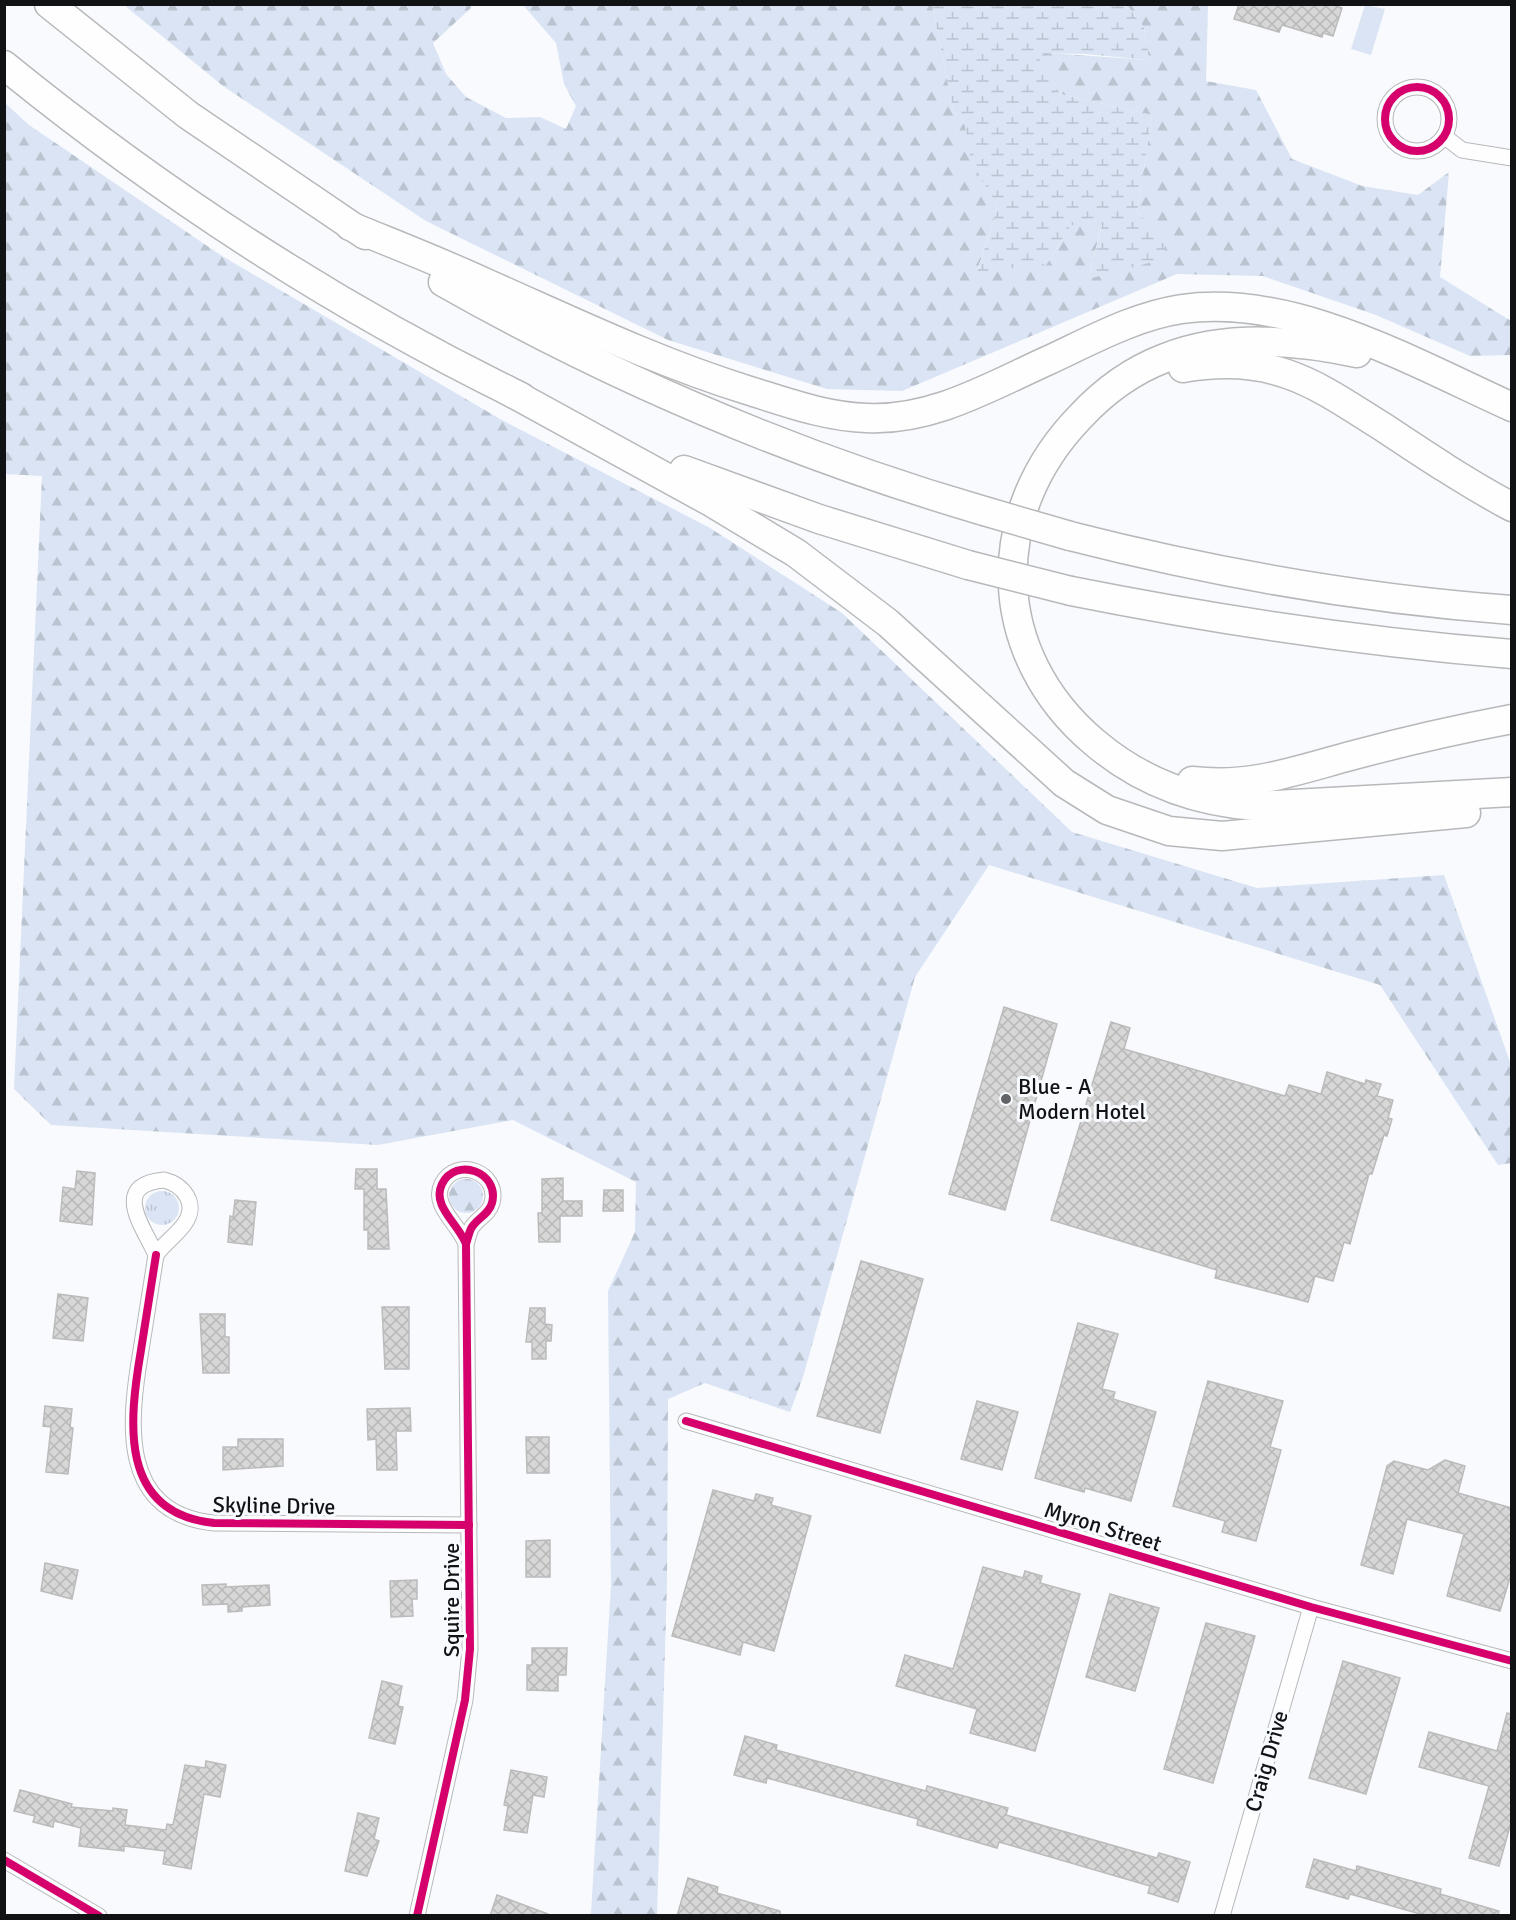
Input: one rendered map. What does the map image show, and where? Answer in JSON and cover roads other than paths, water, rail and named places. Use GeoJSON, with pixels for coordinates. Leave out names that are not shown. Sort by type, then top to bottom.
{"type":"FeatureCollection","features":[{"type":"Feature","properties":{"kind":"highway"},"geometry":{"type":"LineString","coordinates":[[49,4],[188,115],[350,226],[522,326],[642,384],[826,460],[1070,536],[1176,562],[1297,585],[1512,610]]}},
{"type":"Feature","properties":{"kind":"highway"},"geometry":{"type":"LineString","coordinates":[[4,65],[106,145],[215,222],[338,299],[711,502],[796,554],[888,623],[1064,783],[1094,804],[1119,816],[1169,831],[1222,836],[1512,808]]}},
{"type":"Feature","properties":{"kind":"highway"},"geometry":{"type":"LineString","coordinates":[[350,226],[663,361],[762,394],[840,416],[884,418],[932,411],[1130,324],[1163,313],[1201,308],[1261,310],[1315,323],[1364,341],[1512,407]]}},
{"type":"Feature","properties":{"kind":"highway"},"geometry":{"type":"LineString","coordinates":[[1482,394],[1411,367],[1344,350],[1292,343],[1245,342],[1198,348],[1150,364],[1112,387],[1080,417],[1050,452],[1029,490],[1017,529],[1013,582],[1018,620],[1029,654],[1046,687],[1078,727],[1114,758],[1146,778],[1184,793],[1219,802],[1276,806],[1512,792]]}},
{"type":"Feature","properties":{"kind":"highway"},"geometry":{"type":"LineString","coordinates":[[1080,417],[1126,387],[1169,371],[1217,364],[1259,367],[1287,374],[1323,390],[1443,467],[1512,507]]}},
{"type":"Feature","properties":{"kind":"highway"},"geometry":{"type":"LineString","coordinates":[[505,389],[630,447],[755,497],[968,565],[1071,591],[1175,611],[1307,632],[1512,654]]}},
{"type":"Feature","properties":{"kind":"highway"},"geometry":{"type":"LineString","coordinates":[[1078,727],[1116,755],[1150,771],[1186,781],[1223,784],[1254,782],[1417,739],[1512,719]]}},
{"type":"Feature","properties":{"kind":"street"},"geometry":{"type":"LineString","coordinates":[[1416,86],[1435,92],[1447,108],[1449,117],[1444,136],[1427,149],[1416,151],[1395,143],[1384,124],[1389,103],[1405,89],[1416,86]]}},
{"type":"Feature","properties":{"kind":"street"},"geometry":{"type":"LineString","coordinates":[[1444,136],[1462,150],[1512,158]]}},
{"type":"Feature","properties":{"kind":"street"},"geometry":{"type":"LineString","coordinates":[[462,1169],[479,1172],[491,1185],[493,1194],[489,1210],[471,1228],[466,1244],[461,1230],[444,1211],[439,1194],[446,1178],[462,1169]]}},
{"type":"Feature","properties":{"kind":"street"},"geometry":{"type":"LineString","coordinates":[[164,1180],[174,1182],[187,1195],[190,1212],[182,1228],[156,1255],[136,1218],[134,1209],[140,1191],[147,1185],[164,1180]]}},
{"type":"Feature","properties":{"kind":"street","name":"Squire Drive"},"geometry":{"type":"LineString","coordinates":[[417,1916],[465,1700],[470,1649],[466,1244]]}},
{"type":"Feature","properties":{"kind":"street","name":"Skyline Drive"},"geometry":{"type":"LineString","coordinates":[[156,1255],[132,1415],[134,1450],[139,1468],[146,1485],[159,1500],[182,1516],[214,1524],[469,1525]]}},
{"type":"Feature","properties":{"kind":"street","name":"Myron Street"},"geometry":{"type":"LineString","coordinates":[[686,1421],[1311,1607],[1512,1661]]}},
{"type":"Feature","properties":{"kind":"street","name":"Craig Drive"},"geometry":{"type":"LineString","coordinates":[[1222,1916],[1311,1607]]}},
{"type":"Feature","properties":{"kind":"street"},"geometry":{"type":"LineString","coordinates":[[4,1860],[99,1916]]}},
{"type":"Feature","properties":{"kind":"place","name":"Blue - A Modern Hotel"},"geometry":{"type":"Point","coordinates":[1006,1099]}}]}
